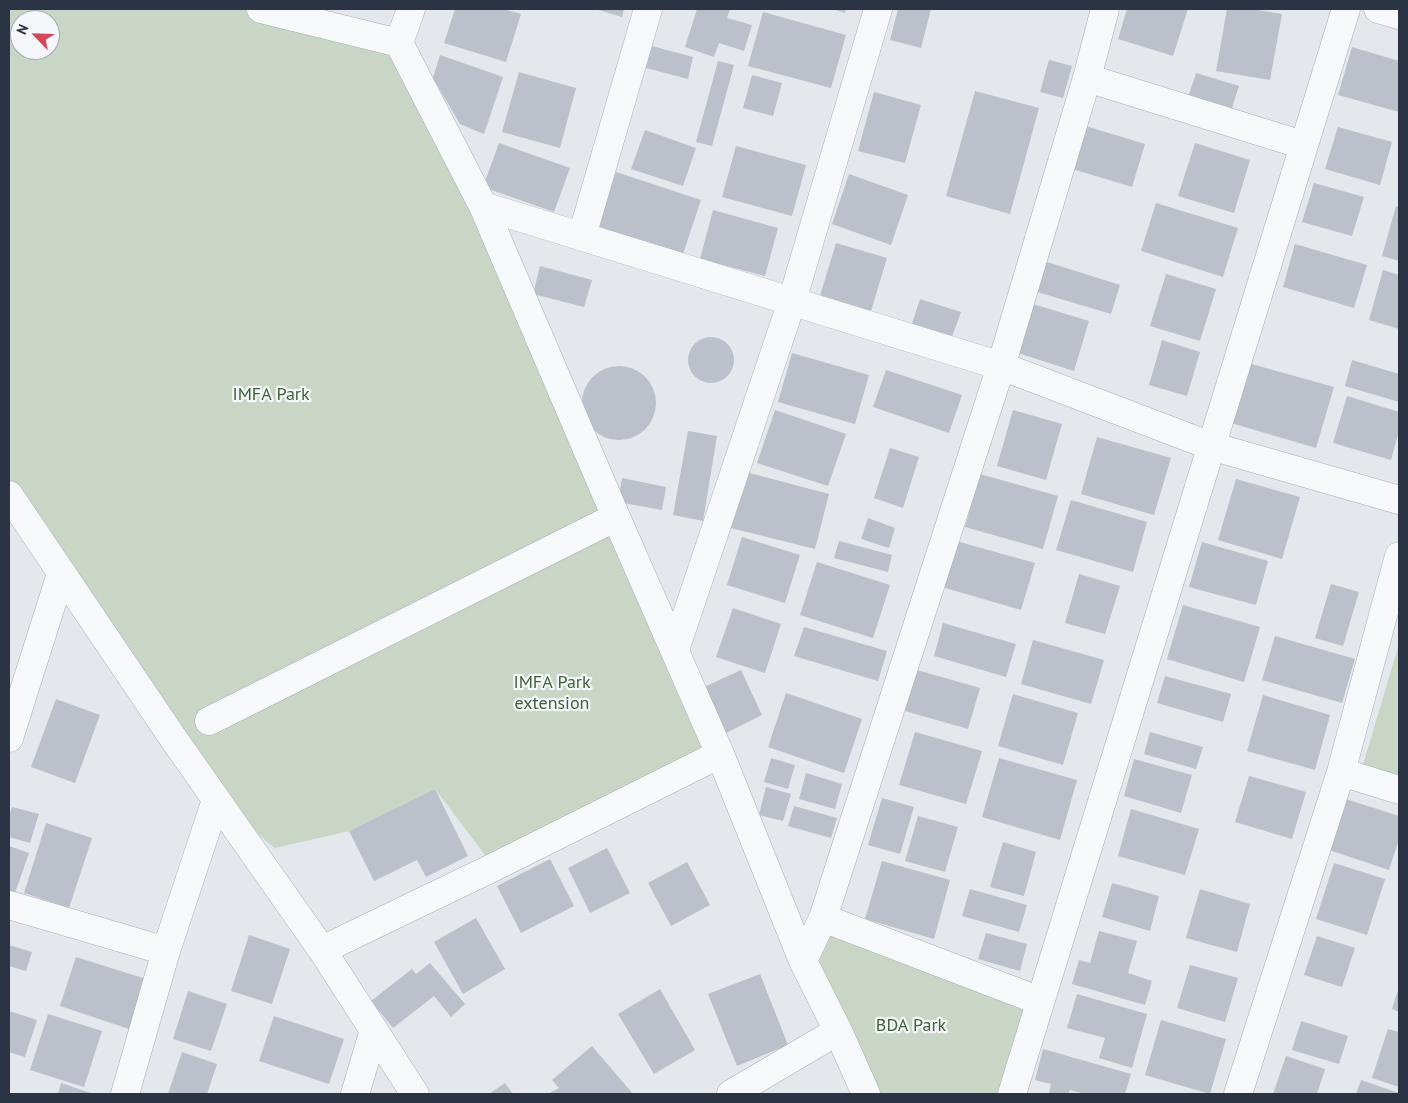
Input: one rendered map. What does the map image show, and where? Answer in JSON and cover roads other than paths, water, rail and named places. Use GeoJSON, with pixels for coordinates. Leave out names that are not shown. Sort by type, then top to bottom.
{"type":"FeatureCollection","features":[{"type":"Feature","properties":{"kind":"street"},"geometry":{"type":"LineString","coordinates":[[261,9],[399,43]]}},
{"type":"Feature","properties":{"kind":"street"},"geometry":{"type":"LineString","coordinates":[[411,9],[399,43],[484,206],[616,517],[720,754],[803,962],[838,1031],[866,1094]]}},
{"type":"Feature","properties":{"kind":"street"},"geometry":{"type":"LineString","coordinates":[[582,236],[648,9]]}},
{"type":"Feature","properties":{"kind":"street"},"geometry":{"type":"LineString","coordinates":[[675,650],[792,301],[878,9]]}},
{"type":"Feature","properties":{"kind":"street"},"geometry":{"type":"LineString","coordinates":[[803,962],[823,918],[1001,366],[1087,78],[1105,9]]}},
{"type":"Feature","properties":{"kind":"street"},"geometry":{"type":"LineString","coordinates":[[1012,1094],[1346,9]]}},
{"type":"Feature","properties":{"kind":"street"},"geometry":{"type":"LineString","coordinates":[[1378,9],[1399,15]]}},
{"type":"Feature","properties":{"kind":"street"},"geometry":{"type":"LineString","coordinates":[[1087,78],[1303,145]]}},
{"type":"Feature","properties":{"kind":"street"},"geometry":{"type":"LineString","coordinates":[[484,206],[1001,366],[1211,446],[1399,500]]}},
{"type":"Feature","properties":{"kind":"street"},"geometry":{"type":"LineString","coordinates":[[9,495],[216,800],[322,950],[415,1094]]}},
{"type":"Feature","properties":{"kind":"street"},"geometry":{"type":"LineString","coordinates":[[209,721],[616,517]]}},
{"type":"Feature","properties":{"kind":"street"},"geometry":{"type":"LineString","coordinates":[[1238,1094],[1341,772],[1399,556]]}},
{"type":"Feature","properties":{"kind":"street"},"geometry":{"type":"LineString","coordinates":[[9,738],[61,574]]}},
{"type":"Feature","properties":{"kind":"street"},"geometry":{"type":"LineString","coordinates":[[322,950],[720,754]]}},
{"type":"Feature","properties":{"kind":"street"},"geometry":{"type":"LineString","coordinates":[[1341,772],[1399,790]]}},
{"type":"Feature","properties":{"kind":"street"},"geometry":{"type":"LineString","coordinates":[[126,1094],[166,951],[216,800]]}},
{"type":"Feature","properties":{"kind":"street"},"geometry":{"type":"LineString","coordinates":[[9,905],[166,951]]}},
{"type":"Feature","properties":{"kind":"street"},"geometry":{"type":"LineString","coordinates":[[823,918],[1040,1001]]}},
{"type":"Feature","properties":{"kind":"street"},"geometry":{"type":"LineString","coordinates":[[355,1094],[374,1030]]}},
{"type":"Feature","properties":{"kind":"street"},"geometry":{"type":"LineString","coordinates":[[730,1094],[838,1031]]}},
{"type":"Feature","properties":{"kind":"park label","name":"IMFA Park"},"geometry":{"type":"Point","coordinates":[271,395]}},
{"type":"Feature","properties":{"kind":"park label","name":"IMFA Park extension"},"geometry":{"type":"Point","coordinates":[552,693]}},
{"type":"Feature","properties":{"kind":"park label","name":"BDA Park"},"geometry":{"type":"Point","coordinates":[911,1026]}}]}
